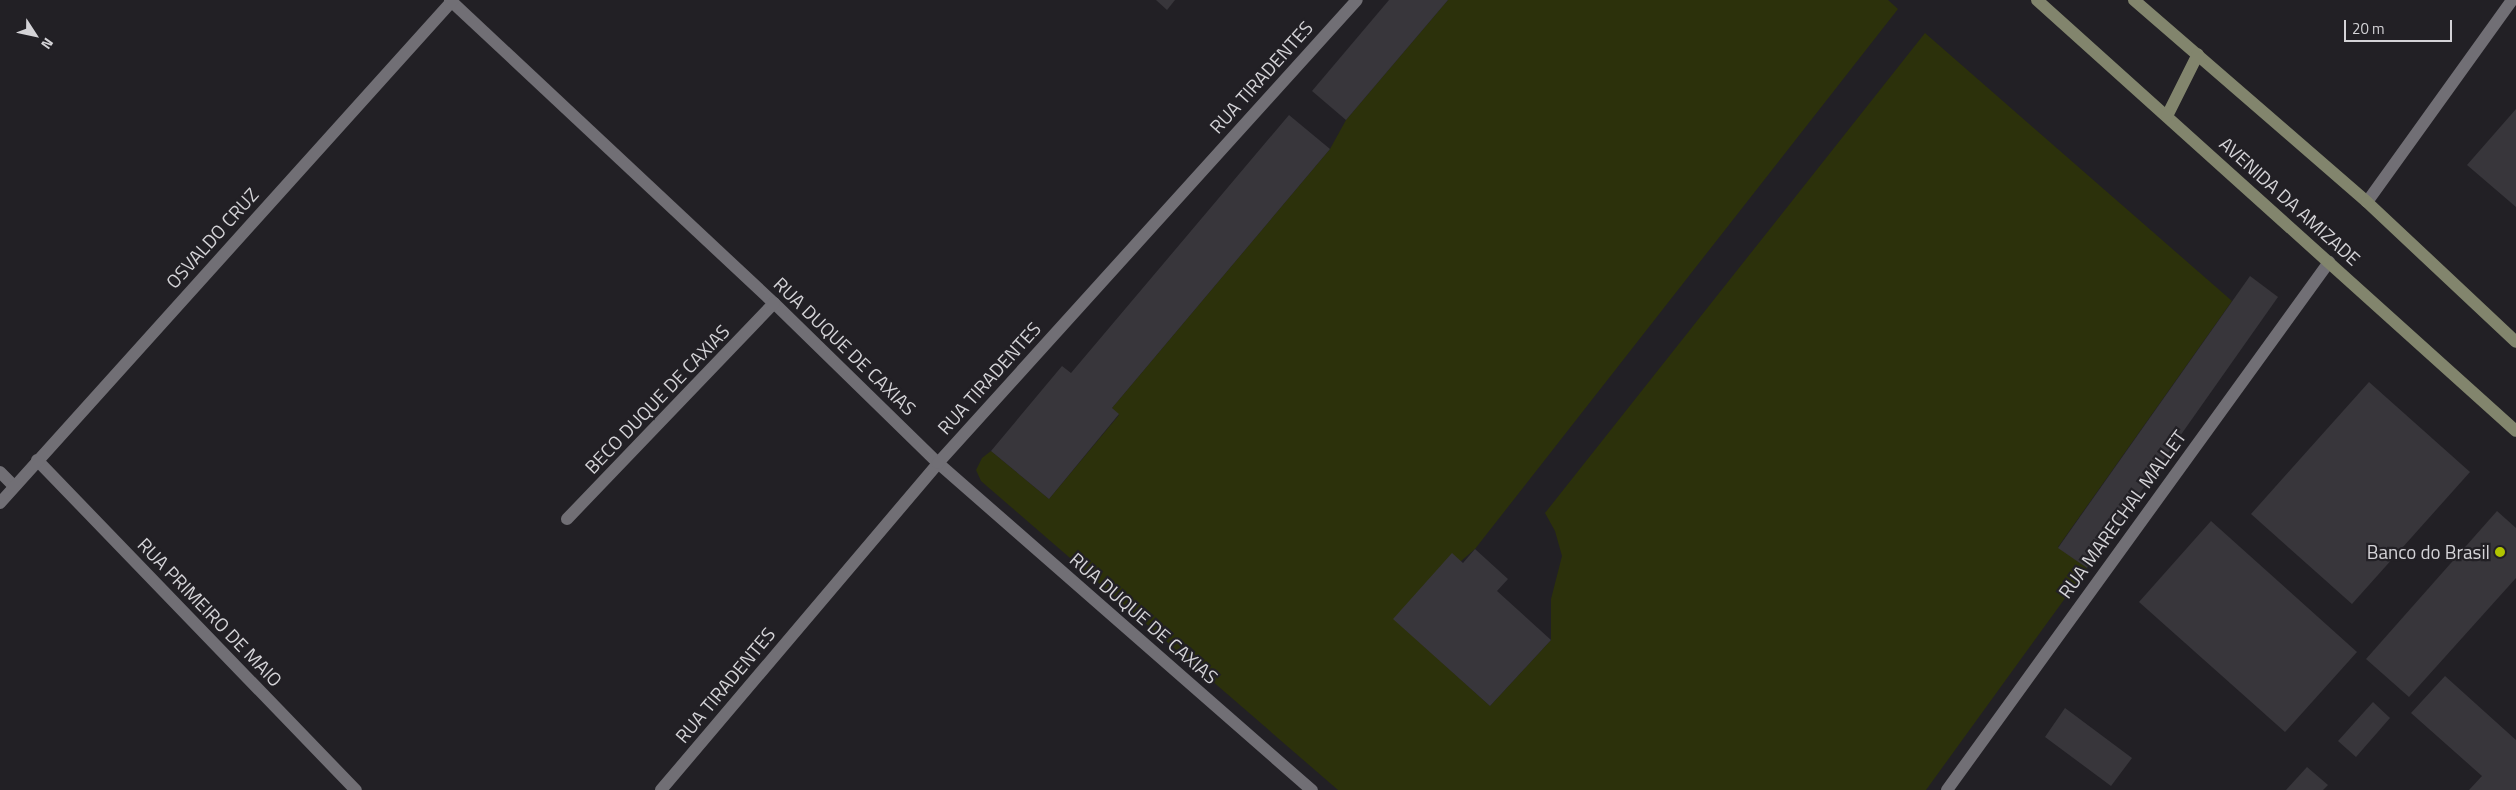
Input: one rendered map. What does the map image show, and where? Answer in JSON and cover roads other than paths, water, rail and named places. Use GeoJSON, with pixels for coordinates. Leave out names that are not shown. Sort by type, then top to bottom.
{"type":"FeatureCollection","features":[{"type":"Feature","properties":{"kind":"main road","name":"AVENIDA DA AMIZADE"},"geometry":{"type":"LineString","coordinates":[[2037,0],[2516,431]]}},
{"type":"Feature","properties":{"kind":"main road"},"geometry":{"type":"LineString","coordinates":[[2134,0],[2367,202],[2516,342]]}},
{"type":"Feature","properties":{"kind":"main road"},"geometry":{"type":"LineString","coordinates":[[2167,116],[2198,54]]}},
{"type":"Feature","properties":{"kind":"street","name":"RUA DUQUE DE CAXIAS"},"geometry":{"type":"LineString","coordinates":[[452,0],[774,303],[938,463],[1312,790]]}},
{"type":"Feature","properties":{"kind":"street","name":"OSVALDO CRUZ"},"geometry":{"type":"LineString","coordinates":[[0,503],[452,0]]}},
{"type":"Feature","properties":{"kind":"street","name":"RUA TIRADENTES"},"geometry":{"type":"LineString","coordinates":[[661,790],[938,463],[1356,0]]}},
{"type":"Feature","properties":{"kind":"street"},"geometry":{"type":"LineString","coordinates":[[2367,202],[2512,0]]}},
{"type":"Feature","properties":{"kind":"street","name":"RUA MARECHAL MALLET"},"geometry":{"type":"LineString","coordinates":[[1947,790],[2329,262]]}},
{"type":"Feature","properties":{"kind":"street","name":"BECO DUQUE DE CAXIAS"},"geometry":{"type":"LineString","coordinates":[[567,519],[774,303]]}},
{"type":"Feature","properties":{"kind":"street","name":"RUA PRIMEIRO DE MAIO"},"geometry":{"type":"LineString","coordinates":[[37,460],[356,790]]}},
{"type":"Feature","properties":{"kind":"street"},"geometry":{"type":"LineString","coordinates":[[0,472],[14,486]]}},
{"type":"Feature","properties":{"kind":"place","name":"Banco do Brasil"},"geometry":{"type":"Point","coordinates":[2500,552]}}]}
